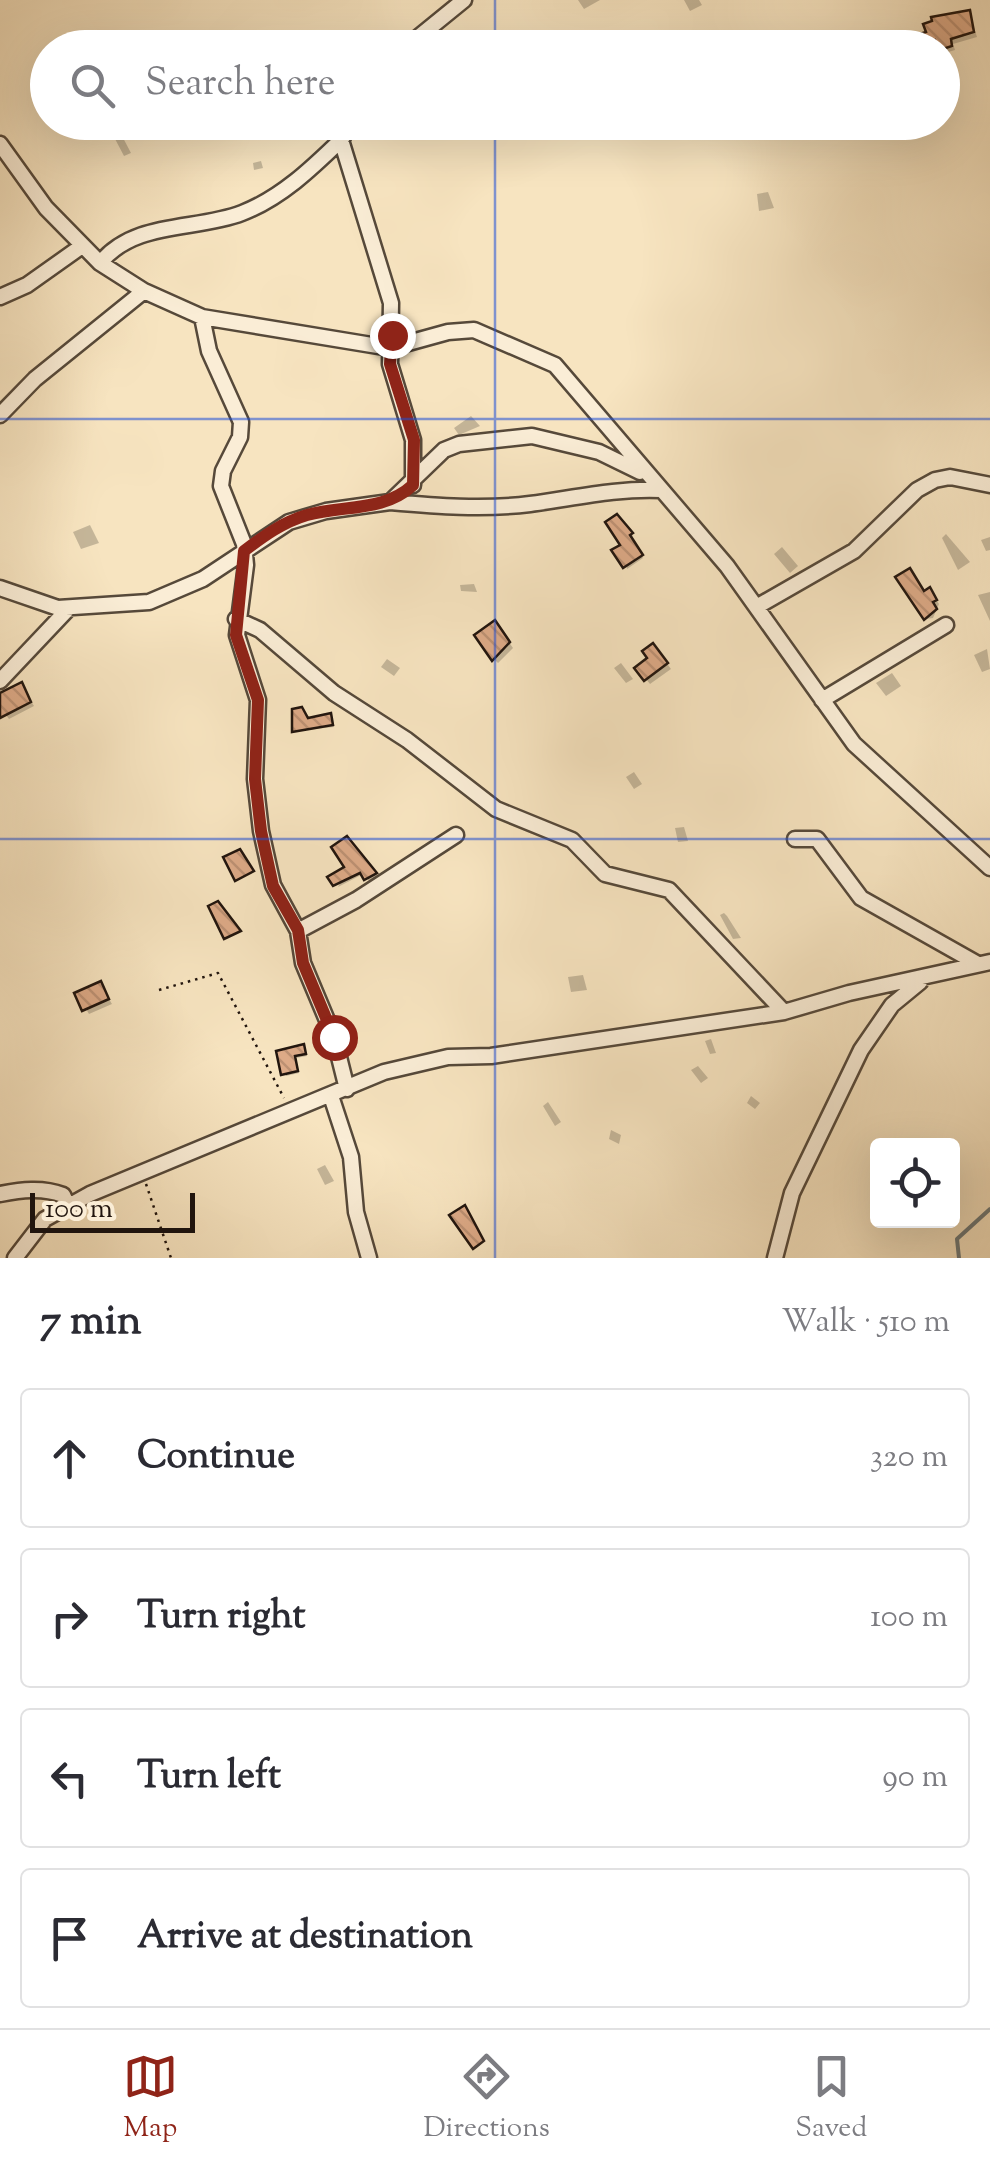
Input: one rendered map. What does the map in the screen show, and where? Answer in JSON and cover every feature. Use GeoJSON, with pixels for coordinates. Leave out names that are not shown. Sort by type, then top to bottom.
{"type":"FeatureCollection","features":[{"type":"Feature","properties":{"kind":"street"},"geometry":{"type":"LineString","coordinates":[[427,30],[464,0]]}},
{"type":"Feature","properties":{"kind":"street"},"geometry":{"type":"LineString","coordinates":[[100,263],[119,246],[172,226],[218,221],[258,206],[341,140],[391,302],[390,348],[414,440],[413,485]]}},
{"type":"Feature","properties":{"kind":"street"},"geometry":{"type":"LineString","coordinates":[[0,144],[16,170],[100,263],[144,292],[202,317],[390,348],[448,332],[474,330],[535,354],[570,381],[758,606],[794,665],[876,766],[990,868]]}},
{"type":"Feature","properties":{"kind":"street"},"geometry":{"type":"LineString","coordinates":[[0,297],[28,285],[82,246]]}},
{"type":"Feature","properties":{"kind":"street"},"geometry":{"type":"LineString","coordinates":[[0,415],[34,378],[144,292]]}},
{"type":"Feature","properties":{"kind":"street"},"geometry":{"type":"LineString","coordinates":[[202,317],[209,351],[241,422],[240,437],[222,471],[221,486],[244,551],[244,584],[236,620],[240,650],[258,700],[255,779],[261,831],[273,886],[298,930],[303,963],[334,1037],[347,1090]]}},
{"type":"Feature","properties":{"kind":"street"},"geometry":{"type":"LineString","coordinates":[[390,502],[413,485],[434,460],[459,444],[532,436],[599,452],[646,476]]}},
{"type":"Feature","properties":{"kind":"street"},"geometry":{"type":"LineString","coordinates":[[758,606],[854,550],[934,480],[950,477],[990,485]]}},
{"type":"Feature","properties":{"kind":"street"},"geometry":{"type":"LineString","coordinates":[[0,588],[69,608],[107,608],[172,595],[274,529],[305,516],[390,502],[455,507],[527,504],[627,488],[661,490]]}},
{"type":"Feature","properties":{"kind":"street"},"geometry":{"type":"LineString","coordinates":[[0,681],[69,608]]}},
{"type":"Feature","properties":{"kind":"street"},"geometry":{"type":"LineString","coordinates":[[236,620],[260,630],[334,693],[406,740],[496,809],[572,840],[615,879],[669,890],[784,1012]]}},
{"type":"Feature","properties":{"kind":"street"},"geometry":{"type":"LineString","coordinates":[[822,700],[946,624]]}},
{"type":"Feature","properties":{"kind":"street"},"geometry":{"type":"LineString","coordinates":[[298,930],[356,900],[456,835]]}},
{"type":"Feature","properties":{"kind":"street"},"geometry":{"type":"LineString","coordinates":[[795,839],[817,839],[861,898],[984,963]]}},
{"type":"Feature","properties":{"kind":"street"},"geometry":{"type":"LineString","coordinates":[[14,1258],[45,1219],[68,1206],[384,1072],[448,1057],[491,1056],[784,1012],[984,963]]}},
{"type":"Feature","properties":{"kind":"street"},"geometry":{"type":"LineString","coordinates":[[775,1258],[792,1193],[861,1050],[892,1005],[924,978]]}},
{"type":"Feature","properties":{"kind":"street"},"geometry":{"type":"LineString","coordinates":[[330,1096],[350,1157],[356,1212],[369,1258]]}},
{"type":"Feature","properties":{"kind":"street"},"geometry":{"type":"LineString","coordinates":[[0,1194],[24,1189],[56,1192],[63,1195],[68,1206]]}},
{"type":"Feature","properties":{"kind":"path"},"geometry":{"type":"LineString","coordinates":[[158,990],[218,973],[292,1112]]}},
{"type":"Feature","properties":{"kind":"path"},"geometry":{"type":"LineString","coordinates":[[142,1173],[170,1258]]}},
{"type":"Feature","properties":{"kind":"building"},"geometry":{"type":"Polygon","coordinates":[[[970,10],[974,32],[960,36],[960,30],[925,30],[923,24],[932,21],[931,17],[970,10]]]}},
{"type":"Feature","properties":{"kind":"building"},"geometry":{"type":"Polygon","coordinates":[[[617,514],[633,533],[630,535],[643,555],[623,568],[611,550],[620,545],[605,522],[617,514]]]}},
{"type":"Feature","properties":{"kind":"building"},"geometry":{"type":"Polygon","coordinates":[[[910,568],[924,591],[930,587],[937,600],[933,602],[937,609],[924,620],[895,577],[910,568]]]}},
{"type":"Feature","properties":{"kind":"building"},"geometry":{"type":"Polygon","coordinates":[[[495,620],[510,642],[492,661],[474,635],[495,620]]]}},
{"type":"Feature","properties":{"kind":"building"},"geometry":{"type":"Polygon","coordinates":[[[653,643],[668,663],[644,681],[634,668],[647,658],[642,651],[653,643]]]}},
{"type":"Feature","properties":{"kind":"building"},"geometry":{"type":"Polygon","coordinates":[[[22,682],[31,702],[0,718],[0,693],[22,682]]]}},
{"type":"Feature","properties":{"kind":"building"},"geometry":{"type":"Polygon","coordinates":[[[302,707],[308,718],[331,713],[333,725],[292,732],[292,709],[302,707]]]}},
{"type":"Feature","properties":{"kind":"building"},"geometry":{"type":"Polygon","coordinates":[[[347,836],[377,873],[364,880],[360,873],[333,886],[327,877],[344,867],[331,847],[347,836]]]}},
{"type":"Feature","properties":{"kind":"building"},"geometry":{"type":"Polygon","coordinates":[[[240,849],[254,871],[235,881],[223,857],[240,849]]]}},
{"type":"Feature","properties":{"kind":"building"},"geometry":{"type":"Polygon","coordinates":[[[218,901],[241,931],[224,939],[208,906],[218,901]]]}},
{"type":"Feature","properties":{"kind":"building"},"geometry":{"type":"Polygon","coordinates":[[[101,981],[109,999],[82,1011],[74,993],[101,981]]]}},
{"type":"Feature","properties":{"kind":"building"},"geometry":{"type":"Polygon","coordinates":[[[304,1044],[306,1054],[295,1056],[298,1071],[281,1075],[276,1051],[304,1044]]]}},
{"type":"Feature","properties":{"kind":"building"},"geometry":{"type":"Polygon","coordinates":[[[465,1205],[484,1241],[473,1249],[449,1215],[465,1205]]]}},
{"type":"Feature","properties":{"kind":"waterway"},"geometry":{"type":"LineString","coordinates":[[959,1258],[957,1239],[990,1209]]}},
{"type":"Feature","properties":{"kind":"route"},"geometry":{"type":"LineString","coordinates":[[334,1037],[303,963],[298,930],[280,903],[268,866],[255,779],[258,700],[240,650],[236,620],[244,584],[244,551],[262,537],[305,516],[390,502],[413,485],[414,440],[390,364],[392,335]]}}]}
